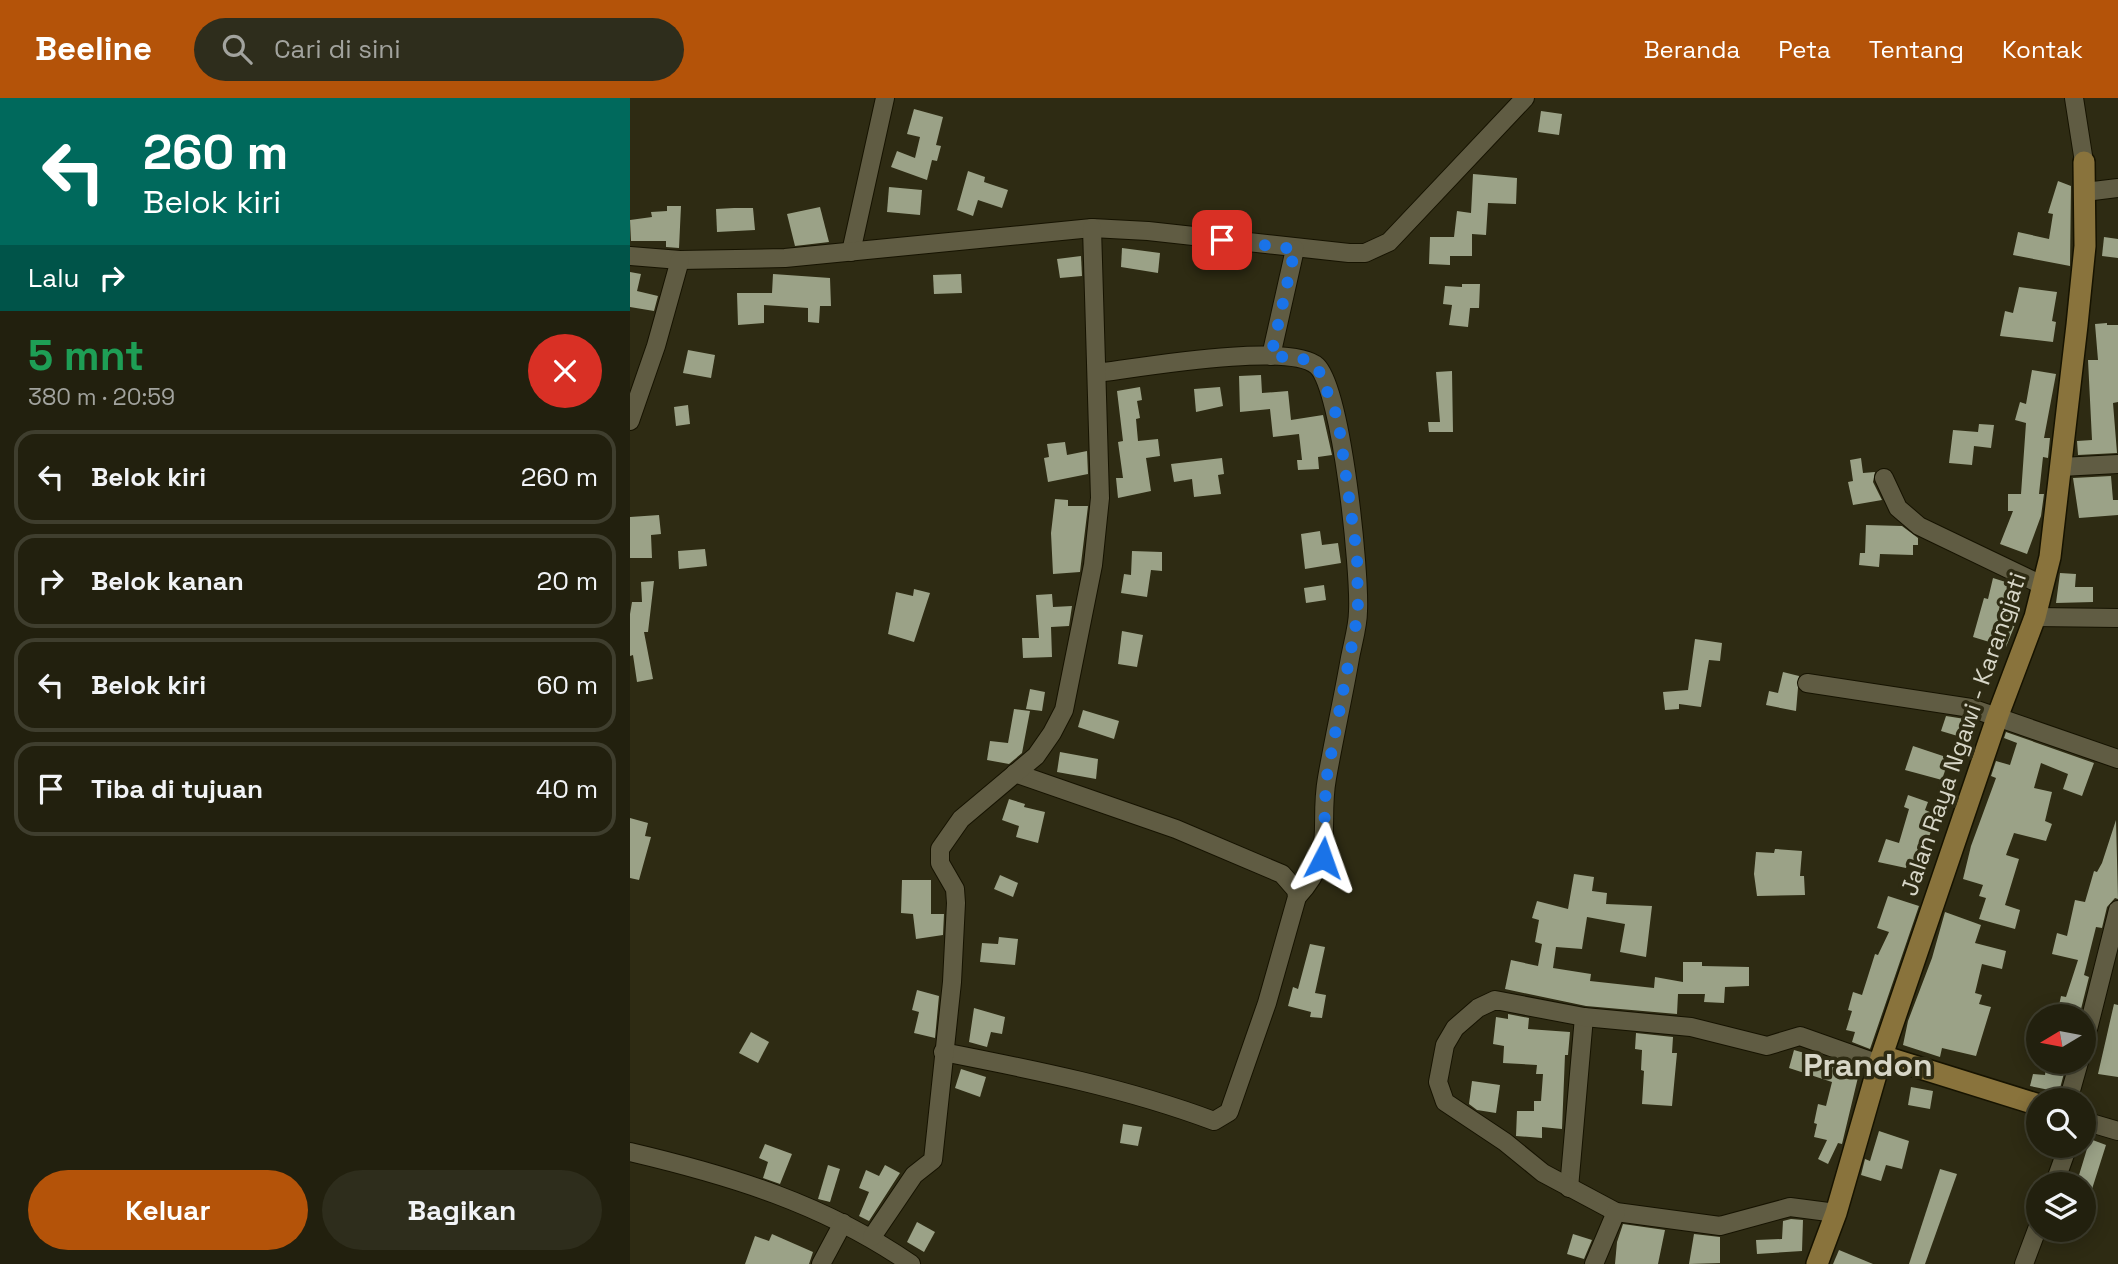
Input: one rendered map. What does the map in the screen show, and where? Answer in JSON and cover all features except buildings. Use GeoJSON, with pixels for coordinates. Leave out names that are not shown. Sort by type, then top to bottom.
{"type":"FeatureCollection","features":[{"type":"Feature","properties":{"kind":"main road","name":"Jalan Raya Ngawi - Karangjati"},"geometry":{"type":"LineString","coordinates":[[1816,1264],[1836,1213],[1880,1060],[1997,715],[2035,617],[2049,557],[2085,246],[2084,162]]}},
{"type":"Feature","properties":{"kind":"main road"},"geometry":{"type":"LineString","coordinates":[[1880,1060],[2026,1101]]}},
{"type":"Feature","properties":{"kind":"street"},"geometry":{"type":"LineString","coordinates":[[850,252],[885,98]]}},
{"type":"Feature","properties":{"kind":"street"},"geometry":{"type":"LineString","coordinates":[[630,256],[680,260],[736,260],[850,252],[1092,228],[1149,230],[1295,249],[1365,253],[1389,242],[1525,98]]}},
{"type":"Feature","properties":{"kind":"street","name":"Jalan Raya Ngawi - Karangjati"},"geometry":{"type":"LineString","coordinates":[[2074,98],[2080,121],[2084,162]]}},
{"type":"Feature","properties":{"kind":"street"},"geometry":{"type":"LineString","coordinates":[[2085,192],[2118,187]]}},
{"type":"Feature","properties":{"kind":"street"},"geometry":{"type":"LineString","coordinates":[[872,1237],[914,1175],[933,1160],[952,982],[956,903],[956,889],[940,863],[940,849],[961,819],[1036,756],[1052,733],[1067,697],[1098,528],[1092,228]]}},
{"type":"Feature","properties":{"kind":"street"},"geometry":{"type":"LineString","coordinates":[[1271,356],[1295,249]]}},
{"type":"Feature","properties":{"kind":"street"},"geometry":{"type":"LineString","coordinates":[[630,421],[656,346],[680,260]]}},
{"type":"Feature","properties":{"kind":"street"},"geometry":{"type":"LineString","coordinates":[[1097,373],[1216,358],[1271,356],[1301,358],[1321,371],[1338,419],[1357,555],[1358,613],[1326,781],[1323,858],[1311,883],[1297,897]]}},
{"type":"Feature","properties":{"kind":"street"},"geometry":{"type":"LineString","coordinates":[[2061,467],[2118,464]]}},
{"type":"Feature","properties":{"kind":"street"},"geometry":{"type":"LineString","coordinates":[[1884,478],[1898,508],[1919,526],[2042,585]]}},
{"type":"Feature","properties":{"kind":"street"},"geometry":{"type":"LineString","coordinates":[[2035,617],[2118,618]]}},
{"type":"Feature","properties":{"kind":"street"},"geometry":{"type":"LineString","coordinates":[[1807,683],[1971,708],[2118,759]]}},
{"type":"Feature","properties":{"kind":"street"},"geometry":{"type":"LineString","coordinates":[[943,1052],[1058,1074],[1145,1097],[1214,1121],[1222,1119],[1229,1112],[1267,1003],[1297,897],[1296,890],[1282,874],[1176,829],[1015,773]]}},
{"type":"Feature","properties":{"kind":"street"},"geometry":{"type":"LineString","coordinates":[[2094,1004],[2118,910]]}},
{"type":"Feature","properties":{"kind":"street"},"geometry":{"type":"LineString","coordinates":[[1836,1213],[1790,1207],[1720,1226],[1616,1212],[1543,1173],[1505,1142],[1445,1102],[1438,1082],[1445,1045],[1455,1028],[1478,1009],[1495,1000],[1584,1017],[1691,1027],[1767,1046],[1800,1036],[1880,1060]]}},
{"type":"Feature","properties":{"kind":"street"},"geometry":{"type":"LineString","coordinates":[[1569,1188],[1584,1017]]}},
{"type":"Feature","properties":{"kind":"street"},"geometry":{"type":"LineString","coordinates":[[2096,1125],[2118,1131]]}},
{"type":"Feature","properties":{"kind":"street"},"geometry":{"type":"LineString","coordinates":[[630,1152],[772,1191],[872,1237],[911,1264]]}},
{"type":"Feature","properties":{"kind":"street"},"geometry":{"type":"LineString","coordinates":[[1594,1264],[1616,1212]]}},
{"type":"Feature","properties":{"kind":"street"},"geometry":{"type":"LineString","coordinates":[[821,1264],[843,1223]]}},
{"type":"Feature","properties":{"kind":"street"},"geometry":{"type":"LineString","coordinates":[[2024,1264],[2032,1242]]}},
{"type":"Feature","properties":{"kind":"district","name":"Prandon"},"geometry":{"type":"Point","coordinates":[1868,1065]}},
{"type":"Feature","properties":{"kind":"route"},"geometry":{"type":"LineString","coordinates":[[1222,240],[1295,249],[1271,356],[1301,358],[1317,366],[1338,419],[1357,555],[1358,613],[1326,781],[1323,858]]}}]}
